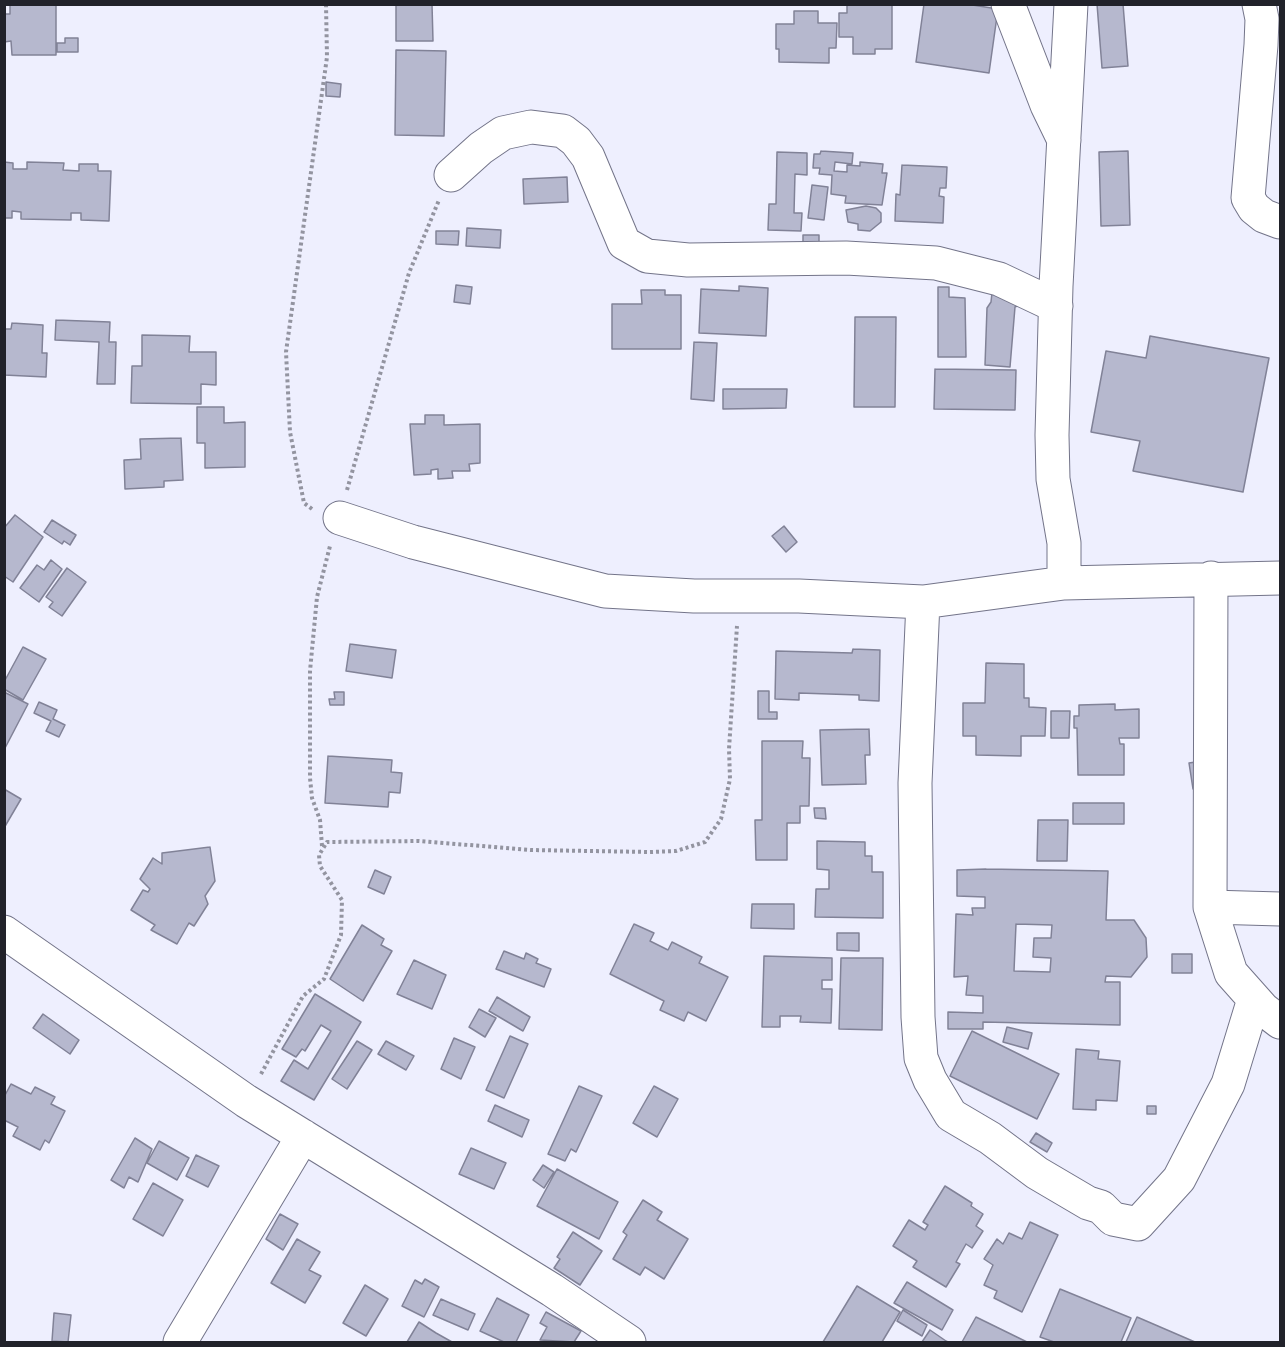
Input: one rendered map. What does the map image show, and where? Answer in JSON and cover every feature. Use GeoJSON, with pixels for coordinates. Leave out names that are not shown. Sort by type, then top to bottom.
{"type":"FeatureCollection","features":[{"type":"Feature","properties":{"kind":"street"},"geometry":{"type":"LineString","coordinates":[[1008,4],[1047,105],[1066,144]]}},
{"type":"Feature","properties":{"kind":"street"},"geometry":{"type":"LineString","coordinates":[[1064,583],[1064,543],[1053,479],[1056,306],[1066,144],[1071,4]]}},
{"type":"Feature","properties":{"kind":"street"},"geometry":{"type":"LineString","coordinates":[[1259,4],[1261,45],[1248,198],[1254,208],[1264,216],[1281,222]]}},
{"type":"Feature","properties":{"kind":"street"},"geometry":{"type":"LineString","coordinates":[[452,175],[481,148],[503,133],[531,127],[563,131],[576,141],[588,157],[624,243],[647,256],[688,260],[846,258],[936,263],[999,279],[1056,306]]}},
{"type":"Feature","properties":{"kind":"street"},"geometry":{"type":"LineString","coordinates":[[340,518],[413,542],[605,591],[923,602],[1064,583],[1281,578]]}},
{"type":"Feature","properties":{"kind":"street"},"geometry":{"type":"LineString","coordinates":[[1211,578],[1210,907],[1231,973],[1254,999],[1281,1022]]}},
{"type":"Feature","properties":{"kind":"street"},"geometry":{"type":"LineString","coordinates":[[923,602],[915,783],[918,1017],[921,1058],[930,1080],[951,1115],[990,1138],[1037,1173],[1088,1203],[1101,1207],[1113,1220],[1138,1224],[1179,1179],[1227,1084],[1254,999]]}},
{"type":"Feature","properties":{"kind":"street"},"geometry":{"type":"LineString","coordinates":[[1210,907],[1281,909]]}},
{"type":"Feature","properties":{"kind":"street"},"geometry":{"type":"LineString","coordinates":[[4,932],[246,1101],[552,1290],[629,1342]]}},
{"type":"Feature","properties":{"kind":"street"},"geometry":{"type":"LineString","coordinates":[[180,1342],[303,1136]]}},
{"type":"Feature","properties":{"kind":"path"},"geometry":{"type":"LineString","coordinates":[[326,4],[327,57],[286,352],[287,397],[290,432],[304,503],[318,514],[340,518]]}},
{"type":"Feature","properties":{"kind":"path"},"geometry":{"type":"LineString","coordinates":[[322,847],[320,820],[312,798],[310,778],[311,644],[326,556],[340,518],[409,273],[427,224],[452,175]]}},
{"type":"Feature","properties":{"kind":"path"},"geometry":{"type":"LineString","coordinates":[[246,1101],[303,996],[324,979],[341,935],[342,900],[320,866],[319,855],[327,842],[371,840],[464,844],[531,850],[650,852],[676,850],[705,842],[721,819],[730,779],[729,749],[739,595]]}},
{"type":"Feature","properties":{"kind":"building"},"geometry":{"type":"Polygon","coordinates":[[[10,4],[56,4],[56,55],[12,55],[11,41],[4,42],[4,14],[10,14],[10,4]]]}},
{"type":"Feature","properties":{"kind":"building"},"geometry":{"type":"Polygon","coordinates":[[[396,4],[432,4],[433,41],[396,41],[396,4]]]}},
{"type":"Feature","properties":{"kind":"building"},"geometry":{"type":"Polygon","coordinates":[[[847,4],[892,4],[892,49],[875,49],[875,54],[853,54],[853,37],[839,37],[839,13],[847,13],[847,4]]]}},
{"type":"Feature","properties":{"kind":"building"},"geometry":{"type":"Polygon","coordinates":[[[924,4],[966,4],[998,9],[989,73],[916,62],[924,4]]]}},
{"type":"Feature","properties":{"kind":"building"},"geometry":{"type":"Polygon","coordinates":[[[1097,4],[1123,4],[1128,66],[1102,68],[1097,4]]]}},
{"type":"Feature","properties":{"kind":"building"},"geometry":{"type":"Polygon","coordinates":[[[794,11],[818,11],[818,23],[837,23],[836,48],[829,48],[829,63],[779,62],[779,49],[776,49],[776,24],[794,24],[794,11]]]}},
{"type":"Feature","properties":{"kind":"building"},"geometry":{"type":"Polygon","coordinates":[[[65,38],[78,38],[78,52],[57,52],[57,43],[65,43],[65,38]]]}},
{"type":"Feature","properties":{"kind":"building"},"geometry":{"type":"Polygon","coordinates":[[[396,50],[446,51],[444,136],[395,135],[396,50]]]}},
{"type":"Feature","properties":{"kind":"building"},"geometry":{"type":"Polygon","coordinates":[[[326,82],[341,84],[340,97],[326,96],[326,82]]]}},
{"type":"Feature","properties":{"kind":"building"},"geometry":{"type":"Polygon","coordinates":[[[821,151],[853,153],[852,164],[835,162],[834,171],[847,172],[847,165],[860,166],[860,162],[883,164],[882,173],[887,173],[882,205],[845,203],[846,196],[831,194],[832,175],[819,174],[820,168],[813,168],[814,154],[820,154],[821,151]]]}},
{"type":"Feature","properties":{"kind":"building"},"geometry":{"type":"Polygon","coordinates":[[[1128,151],[1130,225],[1101,226],[1099,152],[1128,151]]]}},
{"type":"Feature","properties":{"kind":"building"},"geometry":{"type":"Polygon","coordinates":[[[777,152],[807,153],[807,175],[795,174],[794,213],[802,213],[801,231],[768,230],[769,204],[776,204],[777,152]]]}},
{"type":"Feature","properties":{"kind":"building"},"geometry":{"type":"Polygon","coordinates":[[[4,162],[13,163],[13,169],[27,169],[27,162],[64,163],[63,170],[79,171],[79,164],[98,164],[98,171],[111,171],[109,221],[81,220],[81,213],[71,213],[71,220],[21,219],[21,212],[12,211],[12,218],[4,218],[4,162]]]}},
{"type":"Feature","properties":{"kind":"building"},"geometry":{"type":"Polygon","coordinates":[[[902,165],[947,167],[946,188],[940,188],[939,196],[944,197],[943,223],[895,221],[896,194],[900,195],[902,165]]]}},
{"type":"Feature","properties":{"kind":"building"},"geometry":{"type":"Polygon","coordinates":[[[567,177],[568,202],[524,204],[523,179],[567,177]]]}},
{"type":"Feature","properties":{"kind":"building"},"geometry":{"type":"Polygon","coordinates":[[[812,185],[828,187],[824,220],[808,218],[812,185]]]}},
{"type":"Feature","properties":{"kind":"building"},"geometry":{"type":"Polygon","coordinates":[[[866,206],[876,208],[881,213],[881,222],[870,231],[858,230],[858,224],[848,222],[846,210],[866,206]]]}},
{"type":"Feature","properties":{"kind":"building"},"geometry":{"type":"Polygon","coordinates":[[[467,228],[501,230],[500,248],[466,246],[467,228]]]}},
{"type":"Feature","properties":{"kind":"building"},"geometry":{"type":"Polygon","coordinates":[[[436,231],[459,231],[458,245],[436,244],[436,231]]]}},
{"type":"Feature","properties":{"kind":"building"},"geometry":{"type":"Polygon","coordinates":[[[803,235],[819,235],[819,247],[803,247],[803,235]]]}},
{"type":"Feature","properties":{"kind":"building"},"geometry":{"type":"Polygon","coordinates":[[[993,283],[1019,305],[1015,307],[1010,367],[985,365],[987,308],[991,302],[993,283]]]}},
{"type":"Feature","properties":{"kind":"building"},"geometry":{"type":"Polygon","coordinates":[[[456,285],[472,287],[470,304],[454,302],[456,285]]]}},
{"type":"Feature","properties":{"kind":"building"},"geometry":{"type":"Polygon","coordinates":[[[739,286],[768,288],[766,336],[699,333],[701,289],[739,291],[739,286]]]}},
{"type":"Feature","properties":{"kind":"building"},"geometry":{"type":"Polygon","coordinates":[[[938,287],[949,287],[949,297],[965,298],[966,357],[938,357],[938,287]]]}},
{"type":"Feature","properties":{"kind":"building"},"geometry":{"type":"Polygon","coordinates":[[[641,290],[665,290],[665,295],[681,295],[681,349],[612,349],[612,304],[642,304],[641,290]]]}},
{"type":"Feature","properties":{"kind":"building"},"geometry":{"type":"Polygon","coordinates":[[[855,317],[896,317],[895,407],[854,407],[855,317]]]}},
{"type":"Feature","properties":{"kind":"building"},"geometry":{"type":"Polygon","coordinates":[[[56,320],[110,322],[109,342],[116,342],[115,384],[97,384],[99,342],[55,340],[56,320]]]}},
{"type":"Feature","properties":{"kind":"building"},"geometry":{"type":"Polygon","coordinates":[[[12,323],[43,325],[42,353],[47,353],[46,377],[4,375],[4,329],[11,329],[12,323]]]}},
{"type":"Feature","properties":{"kind":"building"},"geometry":{"type":"Polygon","coordinates":[[[142,335],[190,336],[189,352],[216,352],[216,385],[201,384],[201,404],[131,403],[132,366],[142,366],[142,335]]]}},
{"type":"Feature","properties":{"kind":"building"},"geometry":{"type":"Polygon","coordinates":[[[1150,336],[1269,358],[1243,492],[1133,471],[1140,441],[1091,432],[1106,351],[1146,358],[1150,336]]]}},
{"type":"Feature","properties":{"kind":"building"},"geometry":{"type":"Polygon","coordinates":[[[694,342],[717,343],[714,401],[691,399],[694,342]]]}},
{"type":"Feature","properties":{"kind":"building"},"geometry":{"type":"Polygon","coordinates":[[[935,369],[1016,370],[1015,410],[934,409],[935,369]]]}},
{"type":"Feature","properties":{"kind":"building"},"geometry":{"type":"Polygon","coordinates":[[[723,389],[787,389],[786,408],[723,409],[723,389]]]}},
{"type":"Feature","properties":{"kind":"building"},"geometry":{"type":"Polygon","coordinates":[[[197,407],[224,407],[224,423],[245,422],[245,467],[205,468],[205,443],[197,443],[197,407]]]}},
{"type":"Feature","properties":{"kind":"building"},"geometry":{"type":"Polygon","coordinates":[[[425,415],[444,415],[444,425],[480,424],[480,463],[469,464],[470,471],[452,471],[453,478],[438,479],[438,469],[431,470],[431,474],[414,475],[410,424],[425,424],[425,415]]]}},
{"type":"Feature","properties":{"kind":"building"},"geometry":{"type":"Polygon","coordinates":[[[181,438],[183,480],[164,481],[164,487],[125,489],[124,460],[141,459],[140,439],[181,438]]]}},
{"type":"Feature","properties":{"kind":"building"},"geometry":{"type":"Polygon","coordinates":[[[15,515],[43,537],[13,582],[4,576],[4,528],[15,515]]]}},
{"type":"Feature","properties":{"kind":"building"},"geometry":{"type":"Polygon","coordinates":[[[52,520],[76,535],[70,545],[64,541],[62,544],[44,532],[52,520]]]}},
{"type":"Feature","properties":{"kind":"building"},"geometry":{"type":"Polygon","coordinates":[[[784,526],[797,542],[786,552],[772,536],[784,526]]]}},
{"type":"Feature","properties":{"kind":"building"},"geometry":{"type":"Polygon","coordinates":[[[51,560],[62,569],[39,602],[20,588],[37,565],[44,570],[51,560]]]}},
{"type":"Feature","properties":{"kind":"building"},"geometry":{"type":"Polygon","coordinates":[[[67,568],[86,582],[62,616],[49,607],[53,602],[46,597],[67,568]]]}},
{"type":"Feature","properties":{"kind":"building"},"geometry":{"type":"Polygon","coordinates":[[[350,644],[396,650],[392,678],[346,671],[350,644]]]}},
{"type":"Feature","properties":{"kind":"building"},"geometry":{"type":"Polygon","coordinates":[[[23,647],[46,659],[23,700],[4,689],[4,682],[23,647]]]}},
{"type":"Feature","properties":{"kind":"building"},"geometry":{"type":"Polygon","coordinates":[[[853,649],[880,650],[879,701],[859,700],[859,695],[799,693],[799,700],[775,699],[776,651],[852,653],[853,649]]]}},
{"type":"Feature","properties":{"kind":"building"},"geometry":{"type":"Polygon","coordinates":[[[986,663],[1024,664],[1024,698],[1029,698],[1029,707],[1046,708],[1045,736],[1021,736],[1021,756],[976,755],[976,736],[963,736],[963,703],[985,703],[986,663]]]}},
{"type":"Feature","properties":{"kind":"building"},"geometry":{"type":"Polygon","coordinates":[[[758,691],[769,691],[769,712],[777,712],[777,719],[758,719],[758,691]]]}},
{"type":"Feature","properties":{"kind":"building"},"geometry":{"type":"Polygon","coordinates":[[[4,692],[28,704],[4,750],[4,692]]]}},
{"type":"Feature","properties":{"kind":"building"},"geometry":{"type":"Polygon","coordinates":[[[334,692],[344,692],[344,705],[330,705],[329,699],[335,699],[334,692]]]}},
{"type":"Feature","properties":{"kind":"building"},"geometry":{"type":"Polygon","coordinates":[[[39,702],[57,710],[53,719],[65,725],[59,737],[46,731],[51,721],[34,713],[39,702]]]}},
{"type":"Feature","properties":{"kind":"building"},"geometry":{"type":"Polygon","coordinates":[[[1115,704],[1115,710],[1139,709],[1139,738],[1119,738],[1120,744],[1124,744],[1124,775],[1078,775],[1077,728],[1074,728],[1074,716],[1079,716],[1079,705],[1115,704]]]}},
{"type":"Feature","properties":{"kind":"building"},"geometry":{"type":"Polygon","coordinates":[[[1051,711],[1070,711],[1069,738],[1051,738],[1051,711]]]}},
{"type":"Feature","properties":{"kind":"building"},"geometry":{"type":"Polygon","coordinates":[[[869,729],[870,755],[865,755],[866,784],[822,785],[820,730],[869,729]]]}},
{"type":"Feature","properties":{"kind":"building"},"geometry":{"type":"Polygon","coordinates":[[[762,741],[803,741],[802,758],[810,758],[809,806],[800,806],[800,823],[787,823],[787,860],[756,860],[755,820],[762,820],[762,741]]]}},
{"type":"Feature","properties":{"kind":"building"},"geometry":{"type":"Polygon","coordinates":[[[328,756],[392,760],[391,772],[402,773],[400,793],[389,792],[388,807],[325,803],[328,756]]]}},
{"type":"Feature","properties":{"kind":"building"},"geometry":{"type":"Polygon","coordinates":[[[1202,761],[1206,788],[1193,789],[1189,763],[1202,761]]]}},
{"type":"Feature","properties":{"kind":"building"},"geometry":{"type":"Polygon","coordinates":[[[4,789],[21,799],[4,828],[4,789]]]}},
{"type":"Feature","properties":{"kind":"building"},"geometry":{"type":"Polygon","coordinates":[[[1073,803],[1124,803],[1124,824],[1073,824],[1073,803]]]}},
{"type":"Feature","properties":{"kind":"building"},"geometry":{"type":"Polygon","coordinates":[[[814,808],[825,808],[826,819],[815,818],[814,808]]]}},
{"type":"Feature","properties":{"kind":"building"},"geometry":{"type":"Polygon","coordinates":[[[1038,820],[1068,820],[1067,861],[1037,861],[1038,820]]]}},
{"type":"Feature","properties":{"kind":"building"},"geometry":{"type":"Polygon","coordinates":[[[817,841],[865,842],[865,856],[872,856],[872,872],[883,872],[883,918],[815,917],[816,889],[829,889],[829,870],[817,869],[817,841]]]}},
{"type":"Feature","properties":{"kind":"building"},"geometry":{"type":"Polygon","coordinates":[[[210,847],[215,881],[205,896],[208,904],[194,926],[189,923],[177,944],[151,930],[155,925],[131,910],[143,890],[148,892],[150,889],[140,879],[153,858],[162,864],[162,853],[210,847]]]}},
{"type":"Feature","properties":{"kind":"building"},"geometry":{"type":"Polygon","coordinates":[[[375,870],[391,877],[384,894],[368,887],[375,870]]]}},
{"type":"Feature","properties":{"kind":"building"},"geometry":{"type":"Polygon","coordinates":[[[957,870],[1108,871],[1106,920],[1134,920],[1146,938],[1147,957],[1131,977],[1106,976],[1105,982],[1120,982],[1120,1025],[983,1022],[983,1029],[948,1029],[948,1012],[983,1013],[983,996],[966,995],[968,976],[954,977],[956,914],[973,915],[972,908],[985,908],[985,897],[957,896],[957,870]],[[1016,924],[1014,971],[1050,972],[1051,958],[1033,957],[1034,938],[1051,938],[1052,925],[1016,924]]]}},
{"type":"Feature","properties":{"kind":"building"},"geometry":{"type":"Polygon","coordinates":[[[752,904],[794,904],[794,929],[751,928],[752,904]]]}},
{"type":"Feature","properties":{"kind":"building"},"geometry":{"type":"Polygon","coordinates":[[[634,924],[654,933],[650,941],[668,950],[672,942],[702,957],[699,963],[728,977],[706,1021],[688,1012],[684,1021],[660,1010],[664,1001],[610,974],[634,924]]]}},
{"type":"Feature","properties":{"kind":"building"},"geometry":{"type":"Polygon","coordinates":[[[362,925],[384,939],[381,945],[392,951],[363,1001],[330,979],[362,925]]]}},
{"type":"Feature","properties":{"kind":"building"},"geometry":{"type":"Polygon","coordinates":[[[837,933],[859,933],[859,951],[837,950],[837,933]]]}},
{"type":"Feature","properties":{"kind":"building"},"geometry":{"type":"Polygon","coordinates":[[[504,951],[524,959],[526,953],[538,959],[536,963],[551,969],[544,987],[496,969],[504,951]]]}},
{"type":"Feature","properties":{"kind":"building"},"geometry":{"type":"Polygon","coordinates":[[[1172,954],[1192,954],[1192,973],[1172,973],[1172,954]]]}},
{"type":"Feature","properties":{"kind":"building"},"geometry":{"type":"Polygon","coordinates":[[[764,956],[832,958],[832,980],[822,980],[822,989],[832,989],[831,1023],[800,1022],[801,1016],[780,1016],[780,1027],[762,1027],[764,956]]]}},
{"type":"Feature","properties":{"kind":"building"},"geometry":{"type":"Polygon","coordinates":[[[841,958],[883,958],[882,1030],[839,1029],[841,958]]]}},
{"type":"Feature","properties":{"kind":"building"},"geometry":{"type":"Polygon","coordinates":[[[414,960],[446,975],[432,1009],[397,994],[414,960]]]}},
{"type":"Feature","properties":{"kind":"building"},"geometry":{"type":"Polygon","coordinates":[[[315,994],[361,1022],[314,1100],[281,1081],[294,1060],[308,1069],[331,1031],[321,1025],[305,1051],[302,1049],[296,1057],[282,1049],[315,994]]]}},
{"type":"Feature","properties":{"kind":"building"},"geometry":{"type":"Polygon","coordinates":[[[497,997],[530,1017],[523,1031],[489,1011],[497,997]]]}},
{"type":"Feature","properties":{"kind":"building"},"geometry":{"type":"Polygon","coordinates":[[[479,1009],[496,1018],[485,1037],[469,1027],[479,1009]]]}},
{"type":"Feature","properties":{"kind":"building"},"geometry":{"type":"Polygon","coordinates":[[[43,1014],[79,1040],[70,1054],[33,1028],[43,1014]]]}},
{"type":"Feature","properties":{"kind":"building"},"geometry":{"type":"Polygon","coordinates":[[[1007,1027],[1032,1033],[1028,1049],[1003,1042],[1007,1027]]]}},
{"type":"Feature","properties":{"kind":"building"},"geometry":{"type":"Polygon","coordinates":[[[972,1031],[1059,1074],[1037,1119],[950,1076],[972,1031]]]}},
{"type":"Feature","properties":{"kind":"building"},"geometry":{"type":"Polygon","coordinates":[[[510,1036],[528,1044],[504,1098],[486,1090],[510,1036]]]}},
{"type":"Feature","properties":{"kind":"building"},"geometry":{"type":"Polygon","coordinates":[[[454,1038],[475,1047],[461,1079],[441,1069],[454,1038]]]}},
{"type":"Feature","properties":{"kind":"building"},"geometry":{"type":"Polygon","coordinates":[[[357,1041],[372,1050],[347,1089],[332,1079],[357,1041]]]}},
{"type":"Feature","properties":{"kind":"building"},"geometry":{"type":"Polygon","coordinates":[[[386,1041],[414,1056],[406,1070],[378,1054],[386,1041]]]}},
{"type":"Feature","properties":{"kind":"building"},"geometry":{"type":"Polygon","coordinates":[[[1076,1049],[1099,1051],[1098,1059],[1120,1061],[1117,1101],[1096,1100],[1096,1110],[1073,1109],[1076,1049]]]}},
{"type":"Feature","properties":{"kind":"building"},"geometry":{"type":"Polygon","coordinates":[[[11,1084],[31,1094],[35,1087],[55,1097],[51,1104],[65,1111],[49,1143],[45,1140],[40,1150],[13,1136],[18,1127],[4,1120],[4,1097],[11,1084]]]}},
{"type":"Feature","properties":{"kind":"building"},"geometry":{"type":"Polygon","coordinates":[[[579,1086],[602,1096],[576,1152],[571,1149],[565,1161],[548,1154],[579,1086]]]}},
{"type":"Feature","properties":{"kind":"building"},"geometry":{"type":"Polygon","coordinates":[[[654,1086],[678,1099],[657,1137],[633,1123],[654,1086]]]}},
{"type":"Feature","properties":{"kind":"building"},"geometry":{"type":"Polygon","coordinates":[[[495,1105],[529,1120],[522,1137],[488,1121],[495,1105]]]}},
{"type":"Feature","properties":{"kind":"building"},"geometry":{"type":"Polygon","coordinates":[[[1147,1106],[1156,1106],[1156,1114],[1147,1114],[1147,1106]]]}},
{"type":"Feature","properties":{"kind":"building"},"geometry":{"type":"Polygon","coordinates":[[[1036,1133],[1052,1143],[1047,1152],[1030,1142],[1036,1133]]]}},
{"type":"Feature","properties":{"kind":"building"},"geometry":{"type":"Polygon","coordinates":[[[135,1138],[152,1149],[138,1182],[129,1177],[124,1188],[111,1180],[135,1138]]]}},
{"type":"Feature","properties":{"kind":"building"},"geometry":{"type":"Polygon","coordinates":[[[159,1141],[189,1158],[177,1180],[147,1163],[159,1141]]]}},
{"type":"Feature","properties":{"kind":"building"},"geometry":{"type":"Polygon","coordinates":[[[471,1148],[506,1163],[494,1189],[459,1174],[471,1148]]]}},
{"type":"Feature","properties":{"kind":"building"},"geometry":{"type":"Polygon","coordinates":[[[196,1155],[219,1166],[208,1187],[186,1176],[196,1155]]]}},
{"type":"Feature","properties":{"kind":"building"},"geometry":{"type":"Polygon","coordinates":[[[543,1165],[554,1172],[544,1188],[533,1180],[543,1165]]]}},
{"type":"Feature","properties":{"kind":"building"},"geometry":{"type":"Polygon","coordinates":[[[557,1169],[618,1202],[599,1239],[537,1206],[557,1169]]]}},
{"type":"Feature","properties":{"kind":"building"},"geometry":{"type":"Polygon","coordinates":[[[153,1183],[183,1200],[163,1236],[133,1219],[153,1183]]]}},
{"type":"Feature","properties":{"kind":"building"},"geometry":{"type":"Polygon","coordinates":[[[945,1186],[972,1203],[971,1206],[983,1214],[976,1226],[983,1231],[972,1248],[966,1244],[956,1262],[960,1264],[946,1287],[913,1267],[917,1261],[893,1246],[909,1220],[925,1230],[928,1225],[923,1222],[945,1186]]]}},
{"type":"Feature","properties":{"kind":"building"},"geometry":{"type":"Polygon","coordinates":[[[643,1200],[662,1212],[657,1220],[688,1239],[664,1279],[645,1267],[640,1275],[613,1259],[627,1235],[623,1232],[643,1200]]]}},
{"type":"Feature","properties":{"kind":"building"},"geometry":{"type":"Polygon","coordinates":[[[280,1214],[298,1224],[283,1250],[266,1239],[280,1214]]]}},
{"type":"Feature","properties":{"kind":"building"},"geometry":{"type":"Polygon","coordinates":[[[1030,1222],[1058,1235],[1022,1312],[994,1298],[997,1291],[984,1285],[993,1265],[984,1259],[997,1239],[1003,1244],[1009,1233],[1022,1239],[1030,1222]]]}},
{"type":"Feature","properties":{"kind":"building"},"geometry":{"type":"Polygon","coordinates":[[[573,1232],[602,1251],[580,1285],[554,1268],[560,1259],[557,1257],[573,1232]]]}},
{"type":"Feature","properties":{"kind":"building"},"geometry":{"type":"Polygon","coordinates":[[[297,1239],[320,1252],[309,1270],[321,1276],[305,1303],[271,1283],[297,1239]]]}},
{"type":"Feature","properties":{"kind":"building"},"geometry":{"type":"Polygon","coordinates":[[[425,1279],[439,1287],[424,1317],[402,1306],[415,1280],[422,1284],[425,1279]]]}},
{"type":"Feature","properties":{"kind":"building"},"geometry":{"type":"Polygon","coordinates":[[[907,1282],[953,1310],[942,1330],[894,1303],[907,1282]]]}},
{"type":"Feature","properties":{"kind":"building"},"geometry":{"type":"Polygon","coordinates":[[[365,1285],[388,1299],[366,1336],[343,1323],[365,1285]]]}},
{"type":"Feature","properties":{"kind":"building"},"geometry":{"type":"Polygon","coordinates":[[[857,1286],[900,1312],[882,1342],[823,1342],[857,1286]]]}},
{"type":"Feature","properties":{"kind":"building"},"geometry":{"type":"Polygon","coordinates":[[[1060,1289],[1131,1318],[1121,1342],[1054,1342],[1040,1337],[1060,1289]]]}},
{"type":"Feature","properties":{"kind":"building"},"geometry":{"type":"Polygon","coordinates":[[[497,1298],[529,1315],[516,1342],[504,1342],[480,1331],[497,1298]]]}},
{"type":"Feature","properties":{"kind":"building"},"geometry":{"type":"Polygon","coordinates":[[[441,1299],[475,1314],[468,1330],[433,1315],[441,1299]]]}},
{"type":"Feature","properties":{"kind":"building"},"geometry":{"type":"Polygon","coordinates":[[[903,1310],[927,1325],[922,1336],[897,1321],[903,1310]]]}},
{"type":"Feature","properties":{"kind":"building"},"geometry":{"type":"Polygon","coordinates":[[[546,1312],[581,1331],[574,1342],[540,1340],[547,1327],[540,1323],[546,1312]]]}},
{"type":"Feature","properties":{"kind":"building"},"geometry":{"type":"Polygon","coordinates":[[[54,1313],[71,1315],[68,1342],[52,1341],[54,1313]]]}},
{"type":"Feature","properties":{"kind":"building"},"geometry":{"type":"Polygon","coordinates":[[[976,1317],[1027,1342],[962,1342],[976,1317]]]}},
{"type":"Feature","properties":{"kind":"building"},"geometry":{"type":"Polygon","coordinates":[[[1137,1317],[1195,1342],[1126,1342],[1137,1317]]]}},
{"type":"Feature","properties":{"kind":"building"},"geometry":{"type":"Polygon","coordinates":[[[419,1322],[436,1333],[452,1342],[407,1342],[419,1322]]]}},
{"type":"Feature","properties":{"kind":"building"},"geometry":{"type":"Polygon","coordinates":[[[930,1330],[946,1341],[948,1342],[922,1342],[930,1330]]]}}]}
